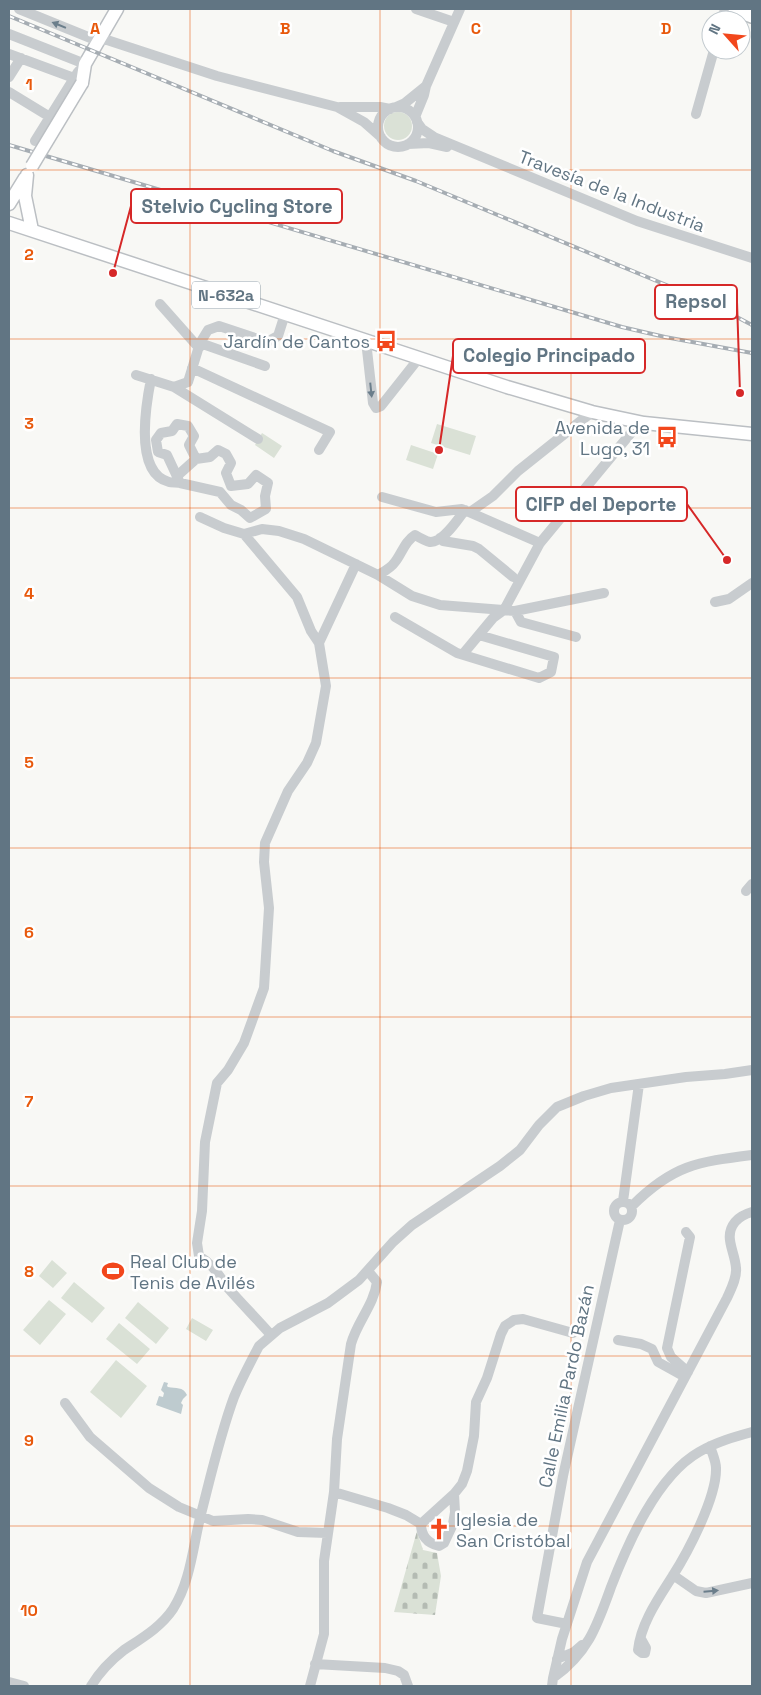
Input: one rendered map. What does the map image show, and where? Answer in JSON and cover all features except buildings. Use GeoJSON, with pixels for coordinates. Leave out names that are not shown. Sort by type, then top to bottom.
{"type":"FeatureCollection","features":[{"type":"Feature","properties":{"kind":"highway"},"geometry":{"type":"LineString","coordinates":[[736,9],[752,15]]}},
{"type":"Feature","properties":{"kind":"main road"},"geometry":{"type":"LineString","coordinates":[[9,204],[27,175],[85,64],[117,9]]}},
{"type":"Feature","properties":{"kind":"main road"},"geometry":{"type":"LineString","coordinates":[[27,175],[25,196],[29,229]]}},
{"type":"Feature","properties":{"kind":"main road"},"geometry":{"type":"LineString","coordinates":[[27,175],[19,208],[23,221],[29,229]]}},
{"type":"Feature","properties":{"kind":"main road"},"geometry":{"type":"LineString","coordinates":[[27,205],[56,238]]}},
{"type":"Feature","properties":{"kind":"main road","name":"N-632a"},"geometry":{"type":"LineString","coordinates":[[9,223],[507,387],[592,412],[640,422],[752,434]]}},
{"type":"Feature","properties":{"kind":"street","name":"Travesía de la Industria"},"geometry":{"type":"LineString","coordinates":[[19,9],[98,41],[104,39],[217,76],[336,107],[364,122],[390,146],[430,143],[462,150]]}},
{"type":"Feature","properties":{"kind":"street"},"geometry":{"type":"LineString","coordinates":[[416,9],[454,22]]}},
{"type":"Feature","properties":{"kind":"street"},"geometry":{"type":"LineString","coordinates":[[408,144],[416,134],[416,119],[426,86],[460,9]]}},
{"type":"Feature","properties":{"kind":"street"},"geometry":{"type":"LineString","coordinates":[[9,34],[85,64]]}},
{"type":"Feature","properties":{"kind":"street"},"geometry":{"type":"LineString","coordinates":[[9,54],[78,80],[35,140]]}},
{"type":"Feature","properties":{"kind":"street"},"geometry":{"type":"LineString","coordinates":[[9,77],[21,58]]}},
{"type":"Feature","properties":{"kind":"street"},"geometry":{"type":"LineString","coordinates":[[696,114],[711,60]]}},
{"type":"Feature","properties":{"kind":"street"},"geometry":{"type":"LineString","coordinates":[[381,138],[379,131],[380,118],[393,108],[405,103],[426,86]]}},
{"type":"Feature","properties":{"kind":"street"},"geometry":{"type":"LineString","coordinates":[[9,92],[50,117]]}},
{"type":"Feature","properties":{"kind":"street","name":"Travesía de la Industria"},"geometry":{"type":"LineString","coordinates":[[336,107],[380,107],[409,111],[427,133],[462,150],[637,221],[752,258]]}},
{"type":"Feature","properties":{"kind":"street"},"geometry":{"type":"LineString","coordinates":[[160,304],[200,345],[265,366]]}},
{"type":"Feature","properties":{"kind":"street"},"geometry":{"type":"LineString","coordinates":[[174,387],[188,382],[200,345],[208,330],[219,326],[268,342],[278,336],[285,314]]}},
{"type":"Feature","properties":{"kind":"street"},"geometry":{"type":"LineString","coordinates":[[366,341],[373,403],[376,408],[381,406],[419,358]]}},
{"type":"Feature","properties":{"kind":"street"},"geometry":{"type":"LineString","coordinates":[[192,368],[330,432],[319,450]]}},
{"type":"Feature","properties":{"kind":"street"},"geometry":{"type":"LineString","coordinates":[[136,375],[174,387],[258,439]]}},
{"type":"Feature","properties":{"kind":"street"},"geometry":{"type":"LineString","coordinates":[[151,380],[144,414],[148,460],[156,474],[167,482],[179,479],[220,492],[223,496],[231,505],[241,510],[250,518],[266,509],[265,496],[268,483],[256,475],[248,484],[231,486],[223,496]]}},
{"type":"Feature","properties":{"kind":"street"},"geometry":{"type":"LineString","coordinates":[[378,575],[396,562],[410,538],[415,535],[432,542],[440,538],[467,511],[493,496],[518,471],[592,412]]}},
{"type":"Feature","properties":{"kind":"street"},"geometry":{"type":"LineString","coordinates":[[463,654],[493,618],[504,610],[540,543],[640,422]]}},
{"type":"Feature","properties":{"kind":"street"},"geometry":{"type":"LineString","coordinates":[[179,479],[167,455],[158,452],[156,440],[161,433],[172,431],[178,424],[188,426],[194,436],[189,445],[196,459]]}},
{"type":"Feature","properties":{"kind":"street"},"geometry":{"type":"LineString","coordinates":[[179,479],[196,459],[210,457],[218,450],[226,454],[231,463],[226,473],[231,486]]}},
{"type":"Feature","properties":{"kind":"street"},"geometry":{"type":"LineString","coordinates":[[382,497],[436,512],[462,508],[540,543]]}},
{"type":"Feature","properties":{"kind":"street"},"geometry":{"type":"LineString","coordinates":[[200,517],[224,528],[244,534],[262,529],[279,531],[304,539],[378,575],[412,596],[440,605],[516,611],[604,593]]}},
{"type":"Feature","properties":{"kind":"street"},"geometry":{"type":"LineString","coordinates":[[244,534],[297,597],[311,631],[319,643],[326,686],[316,743],[307,764],[288,791],[265,843],[264,862],[268,908],[264,988],[244,1043],[228,1070],[217,1083],[205,1142],[202,1211],[197,1243],[199,1256],[216,1270],[228,1287],[271,1335]]}},
{"type":"Feature","properties":{"kind":"street"},"geometry":{"type":"LineString","coordinates":[[440,538],[443,541],[473,546],[479,549],[513,577]]}},
{"type":"Feature","properties":{"kind":"street"},"geometry":{"type":"LineString","coordinates":[[319,643],[356,564]]}},
{"type":"Feature","properties":{"kind":"street"},"geometry":{"type":"LineString","coordinates":[[715,602],[729,599],[752,583]]}},
{"type":"Feature","properties":{"kind":"street"},"geometry":{"type":"LineString","coordinates":[[516,611],[521,622],[576,636]]}},
{"type":"Feature","properties":{"kind":"street"},"geometry":{"type":"LineString","coordinates":[[395,617],[432,639],[471,658],[539,678],[551,672],[554,657],[479,635]]}},
{"type":"Feature","properties":{"kind":"street"},"geometry":{"type":"LineString","coordinates":[[91,1686],[107,1665],[159,1625],[173,1609],[188,1572],[200,1517],[222,1434],[235,1396],[259,1346],[280,1328],[328,1303],[359,1280],[393,1242],[412,1226],[500,1166],[520,1150],[539,1125],[557,1107],[611,1088],[752,1070]]}},
{"type":"Feature","properties":{"kind":"street"},"geometry":{"type":"LineString","coordinates":[[640,1084],[636,1102],[628,1204],[632,1212],[629,1218],[620,1220],[616,1217],[614,1211],[617,1204],[628,1204],[677,1171],[708,1160],[752,1155]]}},
{"type":"Feature","properties":{"kind":"street"},"geometry":{"type":"LineString","coordinates":[[611,1088],[628,1093],[636,1102]]}},
{"type":"Feature","properties":{"kind":"street"},"geometry":{"type":"LineString","coordinates":[[552,1682],[562,1639],[587,1562],[727,1298],[734,1281],[736,1269],[730,1242],[732,1226],[739,1218],[752,1212]]}},
{"type":"Feature","properties":{"kind":"street","name":"Calle Emilia Pardo Bazán"},"geometry":{"type":"LineString","coordinates":[[567,1624],[537,1618],[562,1476],[620,1220]]}},
{"type":"Feature","properties":{"kind":"street"},"geometry":{"type":"LineString","coordinates":[[686,1232],[690,1237],[667,1348],[671,1358],[687,1374]]}},
{"type":"Feature","properties":{"kind":"street"},"geometry":{"type":"LineString","coordinates":[[310,1686],[324,1634],[323,1580],[327,1533],[334,1492],[337,1439],[351,1344],[355,1330],[376,1291],[377,1282],[368,1271]]}},
{"type":"Feature","properties":{"kind":"street"},"geometry":{"type":"LineString","coordinates":[[454,1494],[453,1524],[444,1544],[435,1545],[424,1538],[421,1524],[454,1494],[462,1484],[468,1471],[475,1428],[476,1402],[487,1378],[505,1326],[514,1320],[524,1319],[573,1333]]}},
{"type":"Feature","properties":{"kind":"street"},"geometry":{"type":"LineString","coordinates":[[618,1340],[641,1344],[652,1349],[658,1362],[687,1374]]}},
{"type":"Feature","properties":{"kind":"street"},"geometry":{"type":"LineString","coordinates":[[65,1404],[90,1437],[142,1482],[179,1507],[213,1521],[262,1520],[298,1532],[327,1533]]}},
{"type":"Feature","properties":{"kind":"street"},"geometry":{"type":"LineString","coordinates":[[552,1682],[589,1640],[629,1547],[664,1484],[683,1463],[710,1446],[752,1432]]}},
{"type":"Feature","properties":{"kind":"street"},"geometry":{"type":"LineString","coordinates":[[641,1639],[646,1620],[693,1540],[715,1484],[716,1467],[710,1446]]}},
{"type":"Feature","properties":{"kind":"street"},"geometry":{"type":"LineString","coordinates":[[334,1492],[388,1508],[406,1515],[421,1524]]}},
{"type":"Feature","properties":{"kind":"street"},"geometry":{"type":"LineString","coordinates":[[673,1575],[696,1591],[706,1593],[752,1583]]}},
{"type":"Feature","properties":{"kind":"street"},"geometry":{"type":"LineString","coordinates":[[562,1639],[574,1658]]}},
{"type":"Feature","properties":{"kind":"street"},"geometry":{"type":"LineString","coordinates":[[557,1658],[574,1658]]}},
{"type":"Feature","properties":{"kind":"street"},"geometry":{"type":"LineString","coordinates":[[316,1664],[385,1668],[398,1671],[404,1675],[408,1686]]}},
{"type":"Feature","properties":{"kind":"street"},"geometry":{"type":"LineString","coordinates":[[9,1682],[24,1686]]}},
{"type":"Feature","properties":{"kind":"green space"},"geometry":{"type":"Polygon","coordinates":[[[398,112],[408,116],[412,126],[408,136],[398,140],[388,136],[384,126],[388,116],[398,112]]]}},
{"type":"Feature","properties":{"kind":"green space"},"geometry":{"type":"Polygon","coordinates":[[[437,424],[476,436],[470,455],[431,443],[437,424]]]}},
{"type":"Feature","properties":{"kind":"green space"},"geometry":{"type":"Polygon","coordinates":[[[262,433],[282,446],[274,458],[255,445],[262,433]]]}},
{"type":"Feature","properties":{"kind":"green space"},"geometry":{"type":"Polygon","coordinates":[[[411,445],[438,454],[433,469],[406,460],[411,445]]]}},
{"type":"Feature","properties":{"kind":"green space"},"geometry":{"type":"Polygon","coordinates":[[[52,1260],[67,1273],[53,1288],[39,1276],[52,1260]]]}},
{"type":"Feature","properties":{"kind":"green space"},"geometry":{"type":"Polygon","coordinates":[[[74,1282],[105,1308],[92,1323],[61,1298],[74,1282]]]}},
{"type":"Feature","properties":{"kind":"green space"},"geometry":{"type":"Polygon","coordinates":[[[49,1300],[66,1314],[40,1345],[23,1330],[49,1300]]]}},
{"type":"Feature","properties":{"kind":"green space"},"geometry":{"type":"Polygon","coordinates":[[[138,1302],[169,1328],[156,1344],[125,1318],[138,1302]]]}},
{"type":"Feature","properties":{"kind":"green space"},"geometry":{"type":"Polygon","coordinates":[[[192,1318],[213,1330],[206,1341],[186,1329],[192,1318]]]}},
{"type":"Feature","properties":{"kind":"green space"},"geometry":{"type":"Polygon","coordinates":[[[119,1323],[150,1349],[137,1364],[106,1339],[119,1323]]]}},
{"type":"Feature","properties":{"kind":"green space"},"geometry":{"type":"Polygon","coordinates":[[[116,1360],[147,1386],[121,1418],[90,1392],[116,1360]]]}},
{"type":"Feature","properties":{"kind":"green space"},"geometry":{"type":"Polygon","coordinates":[[[417,1531],[423,1550],[437,1553],[441,1576],[435,1615],[394,1612],[417,1531]]]}},
{"type":"Feature","properties":{"kind":"shaded area"},"geometry":{"type":"Polygon","coordinates":[[[164,1382],[168,1383],[168,1387],[183,1390],[187,1395],[181,1403],[183,1405],[181,1414],[156,1405],[159,1396],[163,1397],[164,1393],[161,1390],[164,1382]]]}},
{"type":"Feature","properties":{"kind":"railway"},"geometry":{"type":"LineString","coordinates":[[9,16],[333,151],[416,181],[712,304],[752,325]]}},
{"type":"Feature","properties":{"kind":"railway"},"geometry":{"type":"LineString","coordinates":[[9,145],[622,327],[752,353]]}},
{"type":"Feature","properties":{"kind":"place","name":"Stelvio Cycling Store"},"geometry":{"type":"Point","coordinates":[113,273]}},
{"type":"Feature","properties":{"kind":"place","name":"Jardín de Cantos"},"geometry":{"type":"Point","coordinates":[386,341]}},
{"type":"Feature","properties":{"kind":"place","name":"Repsol"},"geometry":{"type":"Point","coordinates":[740,393]}},
{"type":"Feature","properties":{"kind":"place","name":"Avenida de Lugo, 31"},"geometry":{"type":"Point","coordinates":[667,437]}},
{"type":"Feature","properties":{"kind":"place","name":"Colegio Principado"},"geometry":{"type":"Point","coordinates":[439,450]}},
{"type":"Feature","properties":{"kind":"place","name":"CIFP del Deporte"},"geometry":{"type":"Point","coordinates":[727,560]}},
{"type":"Feature","properties":{"kind":"place","name":"Real Club de Tenis de Avilés"},"geometry":{"type":"Point","coordinates":[113,1271]}},
{"type":"Feature","properties":{"kind":"place","name":"Iglesia de San Cristóbal"},"geometry":{"type":"Point","coordinates":[439,1529]}}]}
